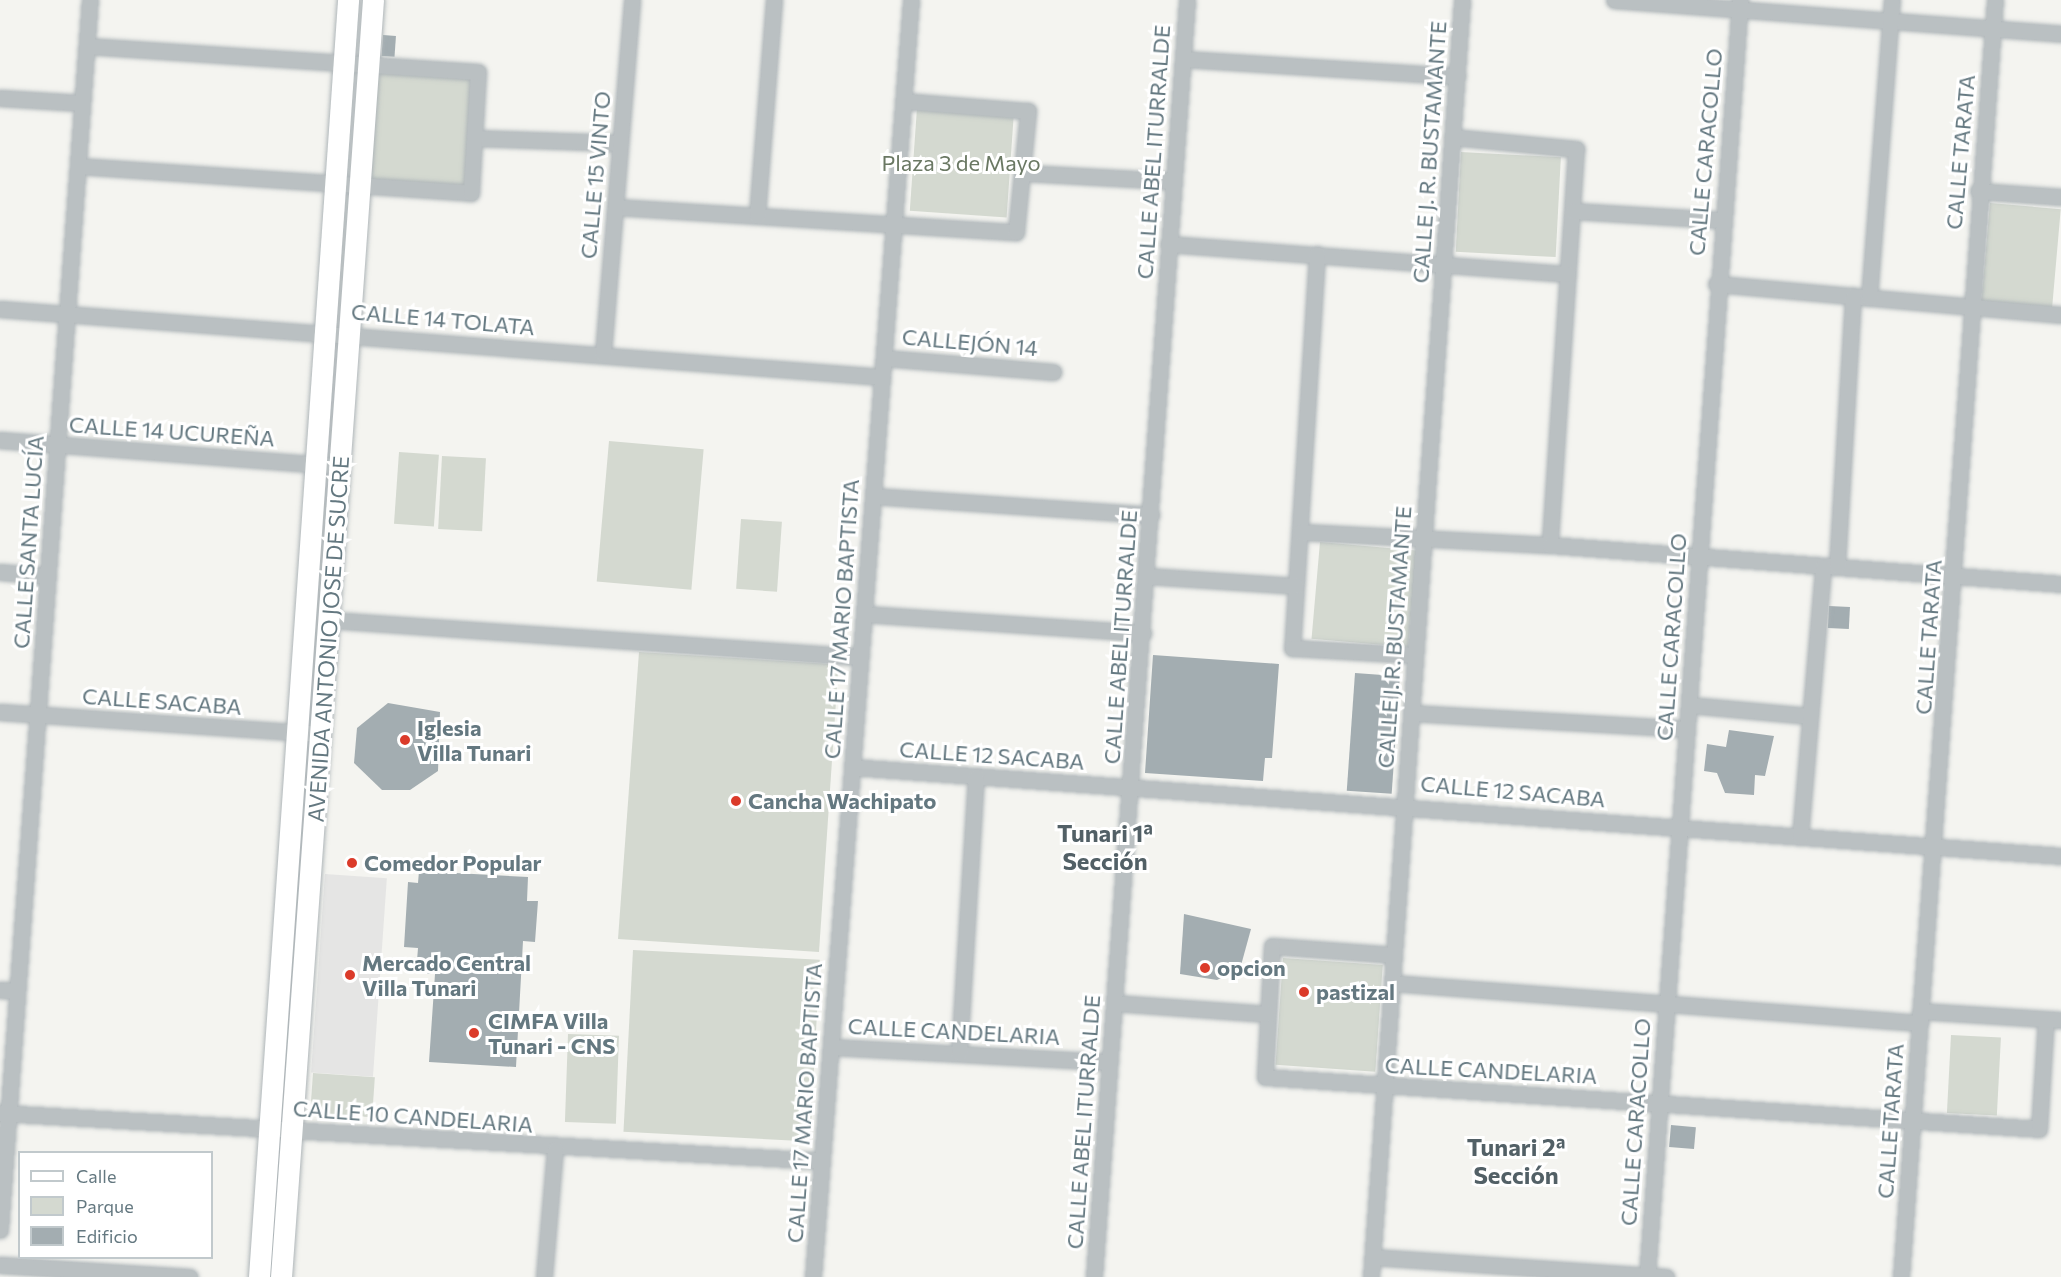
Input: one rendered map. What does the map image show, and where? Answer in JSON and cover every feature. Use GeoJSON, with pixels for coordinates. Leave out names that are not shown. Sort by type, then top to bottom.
{"type":"FeatureCollection","features":[{"type":"Feature","properties":{"kind":"main road","name":"AVENIDA ANTONIO JOSE DE SUCRE"},"geometry":{"type":"LineString","coordinates":[[259,1277],[339,183],[348,0]]}},
{"type":"Feature","properties":{"kind":"main road","name":"AVENIDA ANTONIO JOSE DE SUCRE"},"geometry":{"type":"LineString","coordinates":[[282,1277],[351,336],[373,0]]}},
{"type":"Feature","properties":{"kind":"street","name":"CALLE SANTA LUCÍA"},"geometry":{"type":"LineString","coordinates":[[0,1230],[4,1113],[17,991],[90,0]]}},
{"type":"Feature","properties":{"kind":"street","name":"CALLE 15 VINTO"},"geometry":{"type":"LineString","coordinates":[[603,354],[632,0]]}},
{"type":"Feature","properties":{"kind":"street"},"geometry":{"type":"LineString","coordinates":[[757,216],[774,0]]}},
{"type":"Feature","properties":{"kind":"street","name":"CALLE 17 MARIO BAPTISTA"},"geometry":{"type":"LineString","coordinates":[[813,1277],[911,0]]}},
{"type":"Feature","properties":{"kind":"street","name":"CALLE ABEL ITURRALDE"},"geometry":{"type":"LineString","coordinates":[[1094,1277],[1132,786],[1172,181],[1187,0]]}},
{"type":"Feature","properties":{"kind":"street","name":"CALLE J. R. BUSTAMANTE"},"geometry":{"type":"LineString","coordinates":[[1371,1277],[1462,0]]}},
{"type":"Feature","properties":{"kind":"street"},"geometry":{"type":"LineString","coordinates":[[1614,0],[1740,5],[1890,22],[2061,34]]}},
{"type":"Feature","properties":{"kind":"street"},"geometry":{"type":"LineString","coordinates":[[1800,837],[1809,717],[1830,566],[1892,0]]}},
{"type":"Feature","properties":{"kind":"street","name":"CALLE TARATA"},"geometry":{"type":"LineString","coordinates":[[1901,1277],[1920,1017],[1937,846],[1978,191],[1995,0]]}},
{"type":"Feature","properties":{"kind":"street","name":"CALLE CARACOLLO"},"geometry":{"type":"LineString","coordinates":[[1647,1276],[1700,556],[1716,284],[1740,5]]}},
{"type":"Feature","properties":{"kind":"street"},"geometry":{"type":"LineString","coordinates":[[78,166],[471,193],[478,72],[368,61],[87,45]]}},
{"type":"Feature","properties":{"kind":"street"},"geometry":{"type":"LineString","coordinates":[[1183,59],[1457,76]]}},
{"type":"Feature","properties":{"kind":"street"},"geometry":{"type":"LineString","coordinates":[[0,98],[82,104]]}},
{"type":"Feature","properties":{"kind":"street"},"geometry":{"type":"LineString","coordinates":[[615,207],[1016,232],[1024,173],[1028,111],[903,101]]}},
{"type":"Feature","properties":{"kind":"street"},"geometry":{"type":"LineString","coordinates":[[1452,137],[1576,148],[1574,211],[1550,544]]}},
{"type":"Feature","properties":{"kind":"street"},"geometry":{"type":"LineString","coordinates":[[474,138],[620,143]]}},
{"type":"Feature","properties":{"kind":"street"},"geometry":{"type":"LineString","coordinates":[[1024,173],[1172,181]]}},
{"type":"Feature","properties":{"kind":"street"},"geometry":{"type":"LineString","coordinates":[[1978,191],[2061,197]]}},
{"type":"Feature","properties":{"kind":"street"},"geometry":{"type":"LineString","coordinates":[[1574,211],[1721,220]]}},
{"type":"Feature","properties":{"kind":"street"},"geometry":{"type":"LineString","coordinates":[[1168,244],[1443,262],[1568,274]]}},
{"type":"Feature","properties":{"kind":"street"},"geometry":{"type":"LineString","coordinates":[[1317,254],[1292,648],[1415,655]]}},
{"type":"Feature","properties":{"kind":"street"},"geometry":{"type":"LineString","coordinates":[[1716,284],[2061,315]]}},
{"type":"Feature","properties":{"kind":"street","name":"CALLE 14 TOLATA"},"geometry":{"type":"LineString","coordinates":[[0,309],[327,331],[351,336],[882,377]]}},
{"type":"Feature","properties":{"kind":"street","name":"CALLEJÓN 14"},"geometry":{"type":"LineString","coordinates":[[884,358],[1053,372]]}},
{"type":"Feature","properties":{"kind":"street","name":"CALLE 14 UCUREÑA"},"geometry":{"type":"LineString","coordinates":[[0,441],[341,467]]}},
{"type":"Feature","properties":{"kind":"street"},"geometry":{"type":"LineString","coordinates":[[873,496],[1151,515]]}},
{"type":"Feature","properties":{"kind":"street"},"geometry":{"type":"LineString","coordinates":[[1301,532],[1550,544],[2061,584]]}},
{"type":"Feature","properties":{"kind":"street"},"geometry":{"type":"LineString","coordinates":[[0,572],[48,576]]}},
{"type":"Feature","properties":{"kind":"street"},"geometry":{"type":"LineString","coordinates":[[1147,576],[1296,586]]}},
{"type":"Feature","properties":{"kind":"street"},"geometry":{"type":"LineString","coordinates":[[864,614],[1143,633]]}},
{"type":"Feature","properties":{"kind":"street"},"geometry":{"type":"LineString","coordinates":[[330,620],[861,657]]}},
{"type":"Feature","properties":{"kind":"street"},"geometry":{"type":"LineString","coordinates":[[1689,705],[1809,717]]}},
{"type":"Feature","properties":{"kind":"street","name":"CALLE SACABA"},"geometry":{"type":"LineString","coordinates":[[0,712],[321,734]]}},
{"type":"Feature","properties":{"kind":"street"},"geometry":{"type":"LineString","coordinates":[[1411,713],[1686,729]]}},
{"type":"Feature","properties":{"kind":"street","name":"CALLE 12 SACABA"},"geometry":{"type":"LineString","coordinates":[[852,767],[1404,805],[2061,856]]}},
{"type":"Feature","properties":{"kind":"street"},"geometry":{"type":"LineString","coordinates":[[959,1053],[976,777]]}},
{"type":"Feature","properties":{"kind":"street"},"geometry":{"type":"LineString","coordinates":[[1114,1003],[1268,1014],[1272,946],[1394,955]]}},
{"type":"Feature","properties":{"kind":"street"},"geometry":{"type":"LineString","coordinates":[[1392,983],[1920,1017],[2054,1020]]}},
{"type":"Feature","properties":{"kind":"street"},"geometry":{"type":"LineString","coordinates":[[0,990],[17,991]]}},
{"type":"Feature","properties":{"kind":"street","name":"CALLE CANDELARIA"},"geometry":{"type":"LineString","coordinates":[[1268,1014],[1264,1077],[2039,1129],[2054,1020]]}},
{"type":"Feature","properties":{"kind":"street","name":"CALLE CANDELARIA"},"geometry":{"type":"LineString","coordinates":[[831,1047],[1110,1062]]}},
{"type":"Feature","properties":{"kind":"street","name":"CALLE 10 CANDELARIA"},"geometry":{"type":"LineString","coordinates":[[4,1113],[270,1128],[555,1149],[822,1161]]}},
{"type":"Feature","properties":{"kind":"street"},"geometry":{"type":"LineString","coordinates":[[544,1277],[555,1149]]}},
{"type":"Feature","properties":{"kind":"street"},"geometry":{"type":"LineString","coordinates":[[1373,1257],[1666,1277]]}},
{"type":"Feature","properties":{"kind":"street"},"geometry":{"type":"LineString","coordinates":[[0,1265],[190,1277]]}},
{"type":"Feature","properties":{"kind":"shaded area","name":"Mercado Central Villa Tunari"},"geometry":{"type":"Polygon","coordinates":[[[325,874],[387,878],[373,1077],[311,1073],[325,874]]]}},
{"type":"Feature","properties":{"kind":"green space"},"geometry":{"type":"Polygon","coordinates":[[[378,71],[474,79],[464,189],[368,181],[378,71]]]}},
{"type":"Feature","properties":{"kind":"green space","name":"Plaza 3 de Mayo"},"geometry":{"type":"Polygon","coordinates":[[[917,108],[1014,115],[1007,218],[910,211],[917,108]]]}},
{"type":"Feature","properties":{"kind":"green space"},"geometry":{"type":"Polygon","coordinates":[[[1461,152],[1561,157],[1556,257],[1456,252],[1461,152]]]}},
{"type":"Feature","properties":{"kind":"green space"},"geometry":{"type":"Polygon","coordinates":[[[1990,203],[2061,209],[2052,309],[1981,303],[1990,203]]]}},
{"type":"Feature","properties":{"kind":"green space"},"geometry":{"type":"Polygon","coordinates":[[[609,441],[704,449],[691,590],[597,581],[609,441]]]}},
{"type":"Feature","properties":{"kind":"green space"},"geometry":{"type":"Polygon","coordinates":[[[399,452],[439,455],[434,527],[394,524],[399,452]]]}},
{"type":"Feature","properties":{"kind":"green space"},"geometry":{"type":"Polygon","coordinates":[[[442,456],[486,458],[482,531],[438,529],[442,456]]]}},
{"type":"Feature","properties":{"kind":"green space"},"geometry":{"type":"Polygon","coordinates":[[[741,519],[782,522],[777,592],[736,589],[741,519]]]}},
{"type":"Feature","properties":{"kind":"green space"},"geometry":{"type":"Polygon","coordinates":[[[1320,542],[1417,550],[1408,647],[1312,639],[1320,542]]]}},
{"type":"Feature","properties":{"kind":"green space","name":"Cancha Wachipato"},"geometry":{"type":"Polygon","coordinates":[[[639,652],[831,664],[838,672],[819,952],[618,939],[639,652]]]}},
{"type":"Feature","properties":{"kind":"green space"},"geometry":{"type":"Polygon","coordinates":[[[633,950],[820,960],[810,1142],[623,1132],[633,950]]]}},
{"type":"Feature","properties":{"kind":"green space"},"geometry":{"type":"Polygon","coordinates":[[[1283,958],[1383,965],[1375,1072],[1276,1065],[1283,958]]]}},
{"type":"Feature","properties":{"kind":"green space"},"geometry":{"type":"Polygon","coordinates":[[[568,1034],[619,1036],[616,1124],[565,1122],[568,1034]]]}},
{"type":"Feature","properties":{"kind":"green space"},"geometry":{"type":"Polygon","coordinates":[[[1951,1035],[2001,1038],[1997,1116],[1947,1113],[1951,1035]]]}},
{"type":"Feature","properties":{"kind":"green space"},"geometry":{"type":"Polygon","coordinates":[[[313,1073],[375,1077],[372,1117],[310,1113],[313,1073]]]}},
{"type":"Feature","properties":{"kind":"building"},"geometry":{"type":"Polygon","coordinates":[[[383,35],[396,36],[395,57],[382,56],[383,35]]]}},
{"type":"Feature","properties":{"kind":"building"},"geometry":{"type":"Polygon","coordinates":[[[1829,606],[1850,607],[1849,629],[1828,628],[1829,606]]]}},
{"type":"Feature","properties":{"kind":"building"},"geometry":{"type":"Polygon","coordinates":[[[1153,655],[1279,664],[1272,758],[1265,758],[1263,781],[1145,773],[1153,655]]]}},
{"type":"Feature","properties":{"kind":"building"},"geometry":{"type":"Polygon","coordinates":[[[1355,673],[1400,676],[1392,794],[1347,791],[1355,673]]]}},
{"type":"Feature","properties":{"kind":"building"},"geometry":{"type":"Polygon","coordinates":[[[388,703],[440,712],[438,771],[410,790],[382,790],[354,763],[357,728],[388,703]]]}},
{"type":"Feature","properties":{"kind":"building"},"geometry":{"type":"Polygon","coordinates":[[[1729,730],[1774,736],[1765,776],[1755,775],[1754,795],[1725,793],[1717,773],[1704,771],[1707,744],[1726,747],[1729,730]]]}},
{"type":"Feature","properties":{"kind":"building"},"geometry":{"type":"Polygon","coordinates":[[[419,871],[528,877],[527,901],[538,901],[535,942],[523,941],[516,1067],[429,1062],[435,974],[416,973],[418,948],[404,947],[408,882],[418,883],[419,871]]]}},
{"type":"Feature","properties":{"kind":"building"},"geometry":{"type":"Polygon","coordinates":[[[1184,914],[1251,929],[1240,969],[1217,980],[1180,974],[1184,914]]]}},
{"type":"Feature","properties":{"kind":"building"},"geometry":{"type":"Polygon","coordinates":[[[1671,1125],[1696,1127],[1694,1149],[1669,1147],[1671,1125]]]}},
{"type":"Feature","properties":{"kind":"place","name":"Iglesia Villa Tunari"},"geometry":{"type":"Point","coordinates":[405,740]}},
{"type":"Feature","properties":{"kind":"place","name":"Cancha Wachipato"},"geometry":{"type":"Point","coordinates":[736,801]}},
{"type":"Feature","properties":{"kind":"place","name":"Comedor Popular"},"geometry":{"type":"Point","coordinates":[352,863]}},
{"type":"Feature","properties":{"kind":"place","name":"opcion"},"geometry":{"type":"Point","coordinates":[1205,968]}},
{"type":"Feature","properties":{"kind":"place","name":"Mercado Central Villa Tunari"},"geometry":{"type":"Point","coordinates":[350,975]}},
{"type":"Feature","properties":{"kind":"place","name":"pastizal"},"geometry":{"type":"Point","coordinates":[1304,992]}},
{"type":"Feature","properties":{"kind":"place","name":"CIMFA Villa Tunari - CNS"},"geometry":{"type":"Point","coordinates":[474,1033]}},
{"type":"Feature","properties":{"kind":"district","name":"Tunari 1ª Sección"},"geometry":{"type":"Point","coordinates":[1105,847]}},
{"type":"Feature","properties":{"kind":"district","name":"Tunari 2ª Sección"},"geometry":{"type":"Point","coordinates":[1516,1161]}}]}
